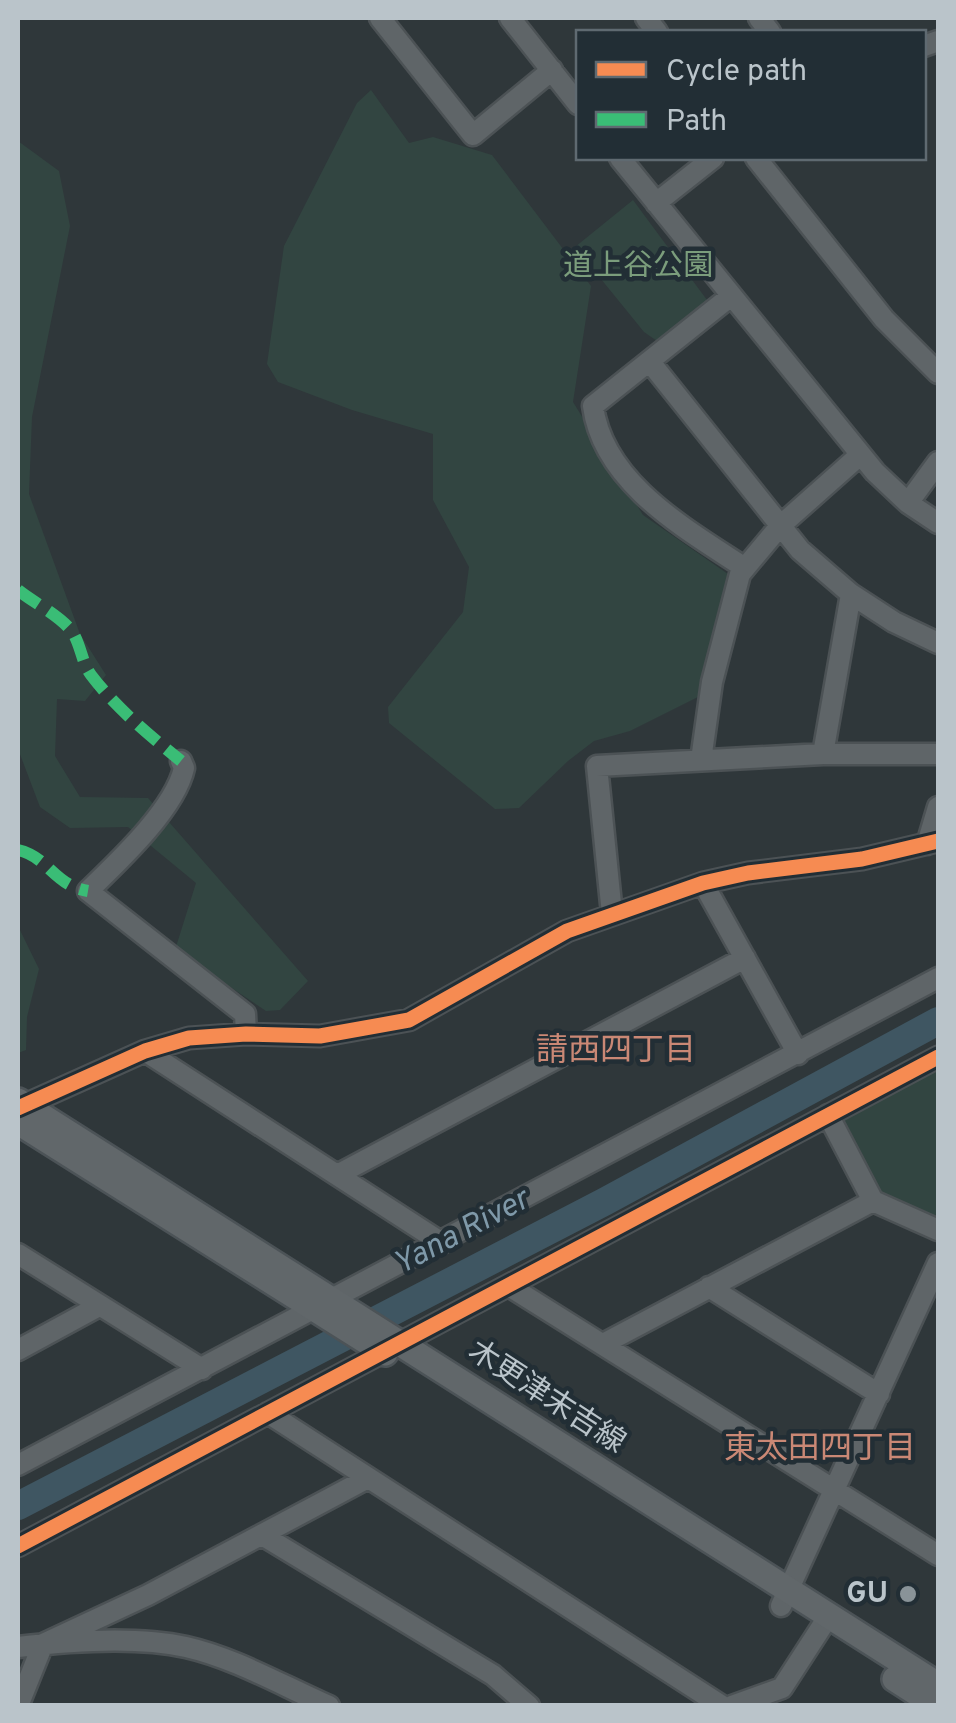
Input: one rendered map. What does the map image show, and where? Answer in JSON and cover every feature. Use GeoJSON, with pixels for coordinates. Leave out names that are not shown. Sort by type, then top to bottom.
{"type":"FeatureCollection","features":[{"type":"Feature","properties":{"kind":"main road","name":"木更津末吉線"},"geometry":{"type":"LineString","coordinates":[[19,1109],[785,1599],[938,1686]]}},
{"type":"Feature","properties":{"kind":"main road","name":"木更津末吉線"},"geometry":{"type":"LineString","coordinates":[[824,1623],[937,1706]]}},
{"type":"Feature","properties":{"kind":"street"},"geometry":{"type":"LineString","coordinates":[[380,18],[474,136],[552,70]]}},
{"type":"Feature","properties":{"kind":"street"},"geometry":{"type":"LineString","coordinates":[[510,18],[576,101]]}},
{"type":"Feature","properties":{"kind":"street"},"geometry":{"type":"LineString","coordinates":[[622,160],[860,454],[908,503],[938,523]]}},
{"type":"Feature","properties":{"kind":"street"},"geometry":{"type":"LineString","coordinates":[[656,204],[711,160]]}},
{"type":"Feature","properties":{"kind":"street"},"geometry":{"type":"LineString","coordinates":[[758,160],[884,318],[938,373]]}},
{"type":"Feature","properties":{"kind":"street"},"geometry":{"type":"LineString","coordinates":[[731,296],[593,406],[596,429],[619,468],[672,521],[745,568]]}},
{"type":"Feature","properties":{"kind":"street"},"geometry":{"type":"LineString","coordinates":[[650,362],[800,550],[851,594],[894,622],[938,643]]}},
{"type":"Feature","properties":{"kind":"street"},"geometry":{"type":"LineString","coordinates":[[701,760],[712,682],[740,574],[780,526],[860,454]]}},
{"type":"Feature","properties":{"kind":"street"},"geometry":{"type":"LineString","coordinates":[[908,503],[938,462]]}},
{"type":"Feature","properties":{"kind":"street"},"geometry":{"type":"LineString","coordinates":[[823,754],[851,594]]}},
{"type":"Feature","properties":{"kind":"street"},"geometry":{"type":"LineString","coordinates":[[612,914],[597,766],[823,754],[938,754]]}},
{"type":"Feature","properties":{"kind":"street"},"geometry":{"type":"LineString","coordinates":[[181,761],[184,768],[178,784],[141,840],[88,891],[246,1014],[246,1034]]}},
{"type":"Feature","properties":{"kind":"street"},"geometry":{"type":"LineString","coordinates":[[19,1109],[145,1052],[189,1038],[246,1034],[320,1036],[409,1020],[567,931],[703,883],[748,873],[862,860],[932,843],[938,807]]}},
{"type":"Feature","properties":{"kind":"street"},"geometry":{"type":"LineString","coordinates":[[703,883],[798,1054]]}},
{"type":"Feature","properties":{"kind":"street"},"geometry":{"type":"LineString","coordinates":[[337,1175],[745,958]]}},
{"type":"Feature","properties":{"kind":"street"},"geometry":{"type":"LineString","coordinates":[[18,1465],[938,978]]}},
{"type":"Feature","properties":{"kind":"street"},"geometry":{"type":"LineString","coordinates":[[145,1052],[442,1243]]}},
{"type":"Feature","properties":{"kind":"street"},"geometry":{"type":"LineString","coordinates":[[18,1546],[938,1058]]}},
{"type":"Feature","properties":{"kind":"street"},"geometry":{"type":"LineString","coordinates":[[828,1115],[873,1202],[938,1230]]}},
{"type":"Feature","properties":{"kind":"street"},"geometry":{"type":"LineString","coordinates":[[603,1344],[873,1202]]}},
{"type":"Feature","properties":{"kind":"street"},"geometry":{"type":"LineString","coordinates":[[18,1254],[202,1369]]}},
{"type":"Feature","properties":{"kind":"street"},"geometry":{"type":"LineString","coordinates":[[785,1599],[938,1263]]}},
{"type":"Feature","properties":{"kind":"street"},"geometry":{"type":"LineString","coordinates":[[509,1286],[938,1555]]}},
{"type":"Feature","properties":{"kind":"street"},"geometry":{"type":"LineString","coordinates":[[708,1288],[879,1394]]}},
{"type":"Feature","properties":{"kind":"street"},"geometry":{"type":"LineString","coordinates":[[18,1350],[99,1306]]}},
{"type":"Feature","properties":{"kind":"street"},"geometry":{"type":"LineString","coordinates":[[268,1413],[722,1706]]}},
{"type":"Feature","properties":{"kind":"street"},"geometry":{"type":"LineString","coordinates":[[18,1706],[43,1644],[148,1595],[368,1478]]}},
{"type":"Feature","properties":{"kind":"street"},"geometry":{"type":"LineString","coordinates":[[262,1535],[494,1675],[529,1706]]}},
{"type":"Feature","properties":{"kind":"street"},"geometry":{"type":"LineString","coordinates":[[732,1706],[782,1688],[824,1623]]}},
{"type":"Feature","properties":{"kind":"street"},"geometry":{"type":"LineString","coordinates":[[18,1647],[116,1642],[182,1646],[329,1706]]}},
{"type":"Feature","properties":{"kind":"green space"},"geometry":{"type":"Polygon","coordinates":[[[371,90],[409,143],[433,137],[492,155],[591,286],[573,402],[643,515],[728,574],[698,697],[630,731],[594,741],[519,808],[495,809],[389,723],[388,707],[463,612],[469,567],[433,500],[433,434],[352,410],[278,382],[267,364],[284,246],[357,103],[371,90]]]}},
{"type":"Feature","properties":{"kind":"green space"},"geometry":{"type":"Polygon","coordinates":[[[18,141],[59,171],[70,226],[32,417],[29,494],[80,634],[106,675],[85,701],[57,699],[55,756],[80,797],[148,798],[308,981],[280,1010],[266,1011],[175,950],[196,883],[128,827],[70,828],[40,807],[18,749],[18,141]]]}},
{"type":"Feature","properties":{"kind":"green space","name":"道上谷公園"},"geometry":{"type":"Polygon","coordinates":[[[633,200],[707,300],[657,341],[644,332],[575,247],[633,200]]]}},
{"type":"Feature","properties":{"kind":"green space"},"geometry":{"type":"Polygon","coordinates":[[[18,926],[39,969],[27,1017],[26,1050],[18,1053],[18,926]]]}},
{"type":"Feature","properties":{"kind":"green space"},"geometry":{"type":"Polygon","coordinates":[[[938,1065],[938,1220],[879,1195],[837,1122],[938,1065]]]}},
{"type":"Feature","properties":{"kind":"waterway","name":"Yana River"},"geometry":{"type":"LineString","coordinates":[[18,1506],[604,1202],[938,1021]]}},
{"type":"Feature","properties":{"kind":"marked path"},"geometry":{"type":"LineString","coordinates":[[18,590],[68,627],[88,670],[101,687],[133,721],[181,761]]}},
{"type":"Feature","properties":{"kind":"marked path"},"geometry":{"type":"LineString","coordinates":[[18,850],[37,859],[67,883],[88,891]]}},
{"type":"Feature","properties":{"kind":"cycle path"},"geometry":{"type":"LineString","coordinates":[[18,1108],[145,1051],[189,1038],[246,1034],[320,1036],[409,1020],[567,931],[703,883],[748,873],[862,859],[938,841]]}},
{"type":"Feature","properties":{"kind":"cycle path"},"geometry":{"type":"LineString","coordinates":[[18,1546],[938,1057]]}},
{"type":"Feature","properties":{"kind":"place","name":"GU"},"geometry":{"type":"Point","coordinates":[908,1594]}},
{"type":"Feature","properties":{"kind":"district","name":"請西四丁目"},"geometry":{"type":"Point","coordinates":[616,1052]}},
{"type":"Feature","properties":{"kind":"district","name":"東太田四丁目"},"geometry":{"type":"Point","coordinates":[820,1450]}}]}
